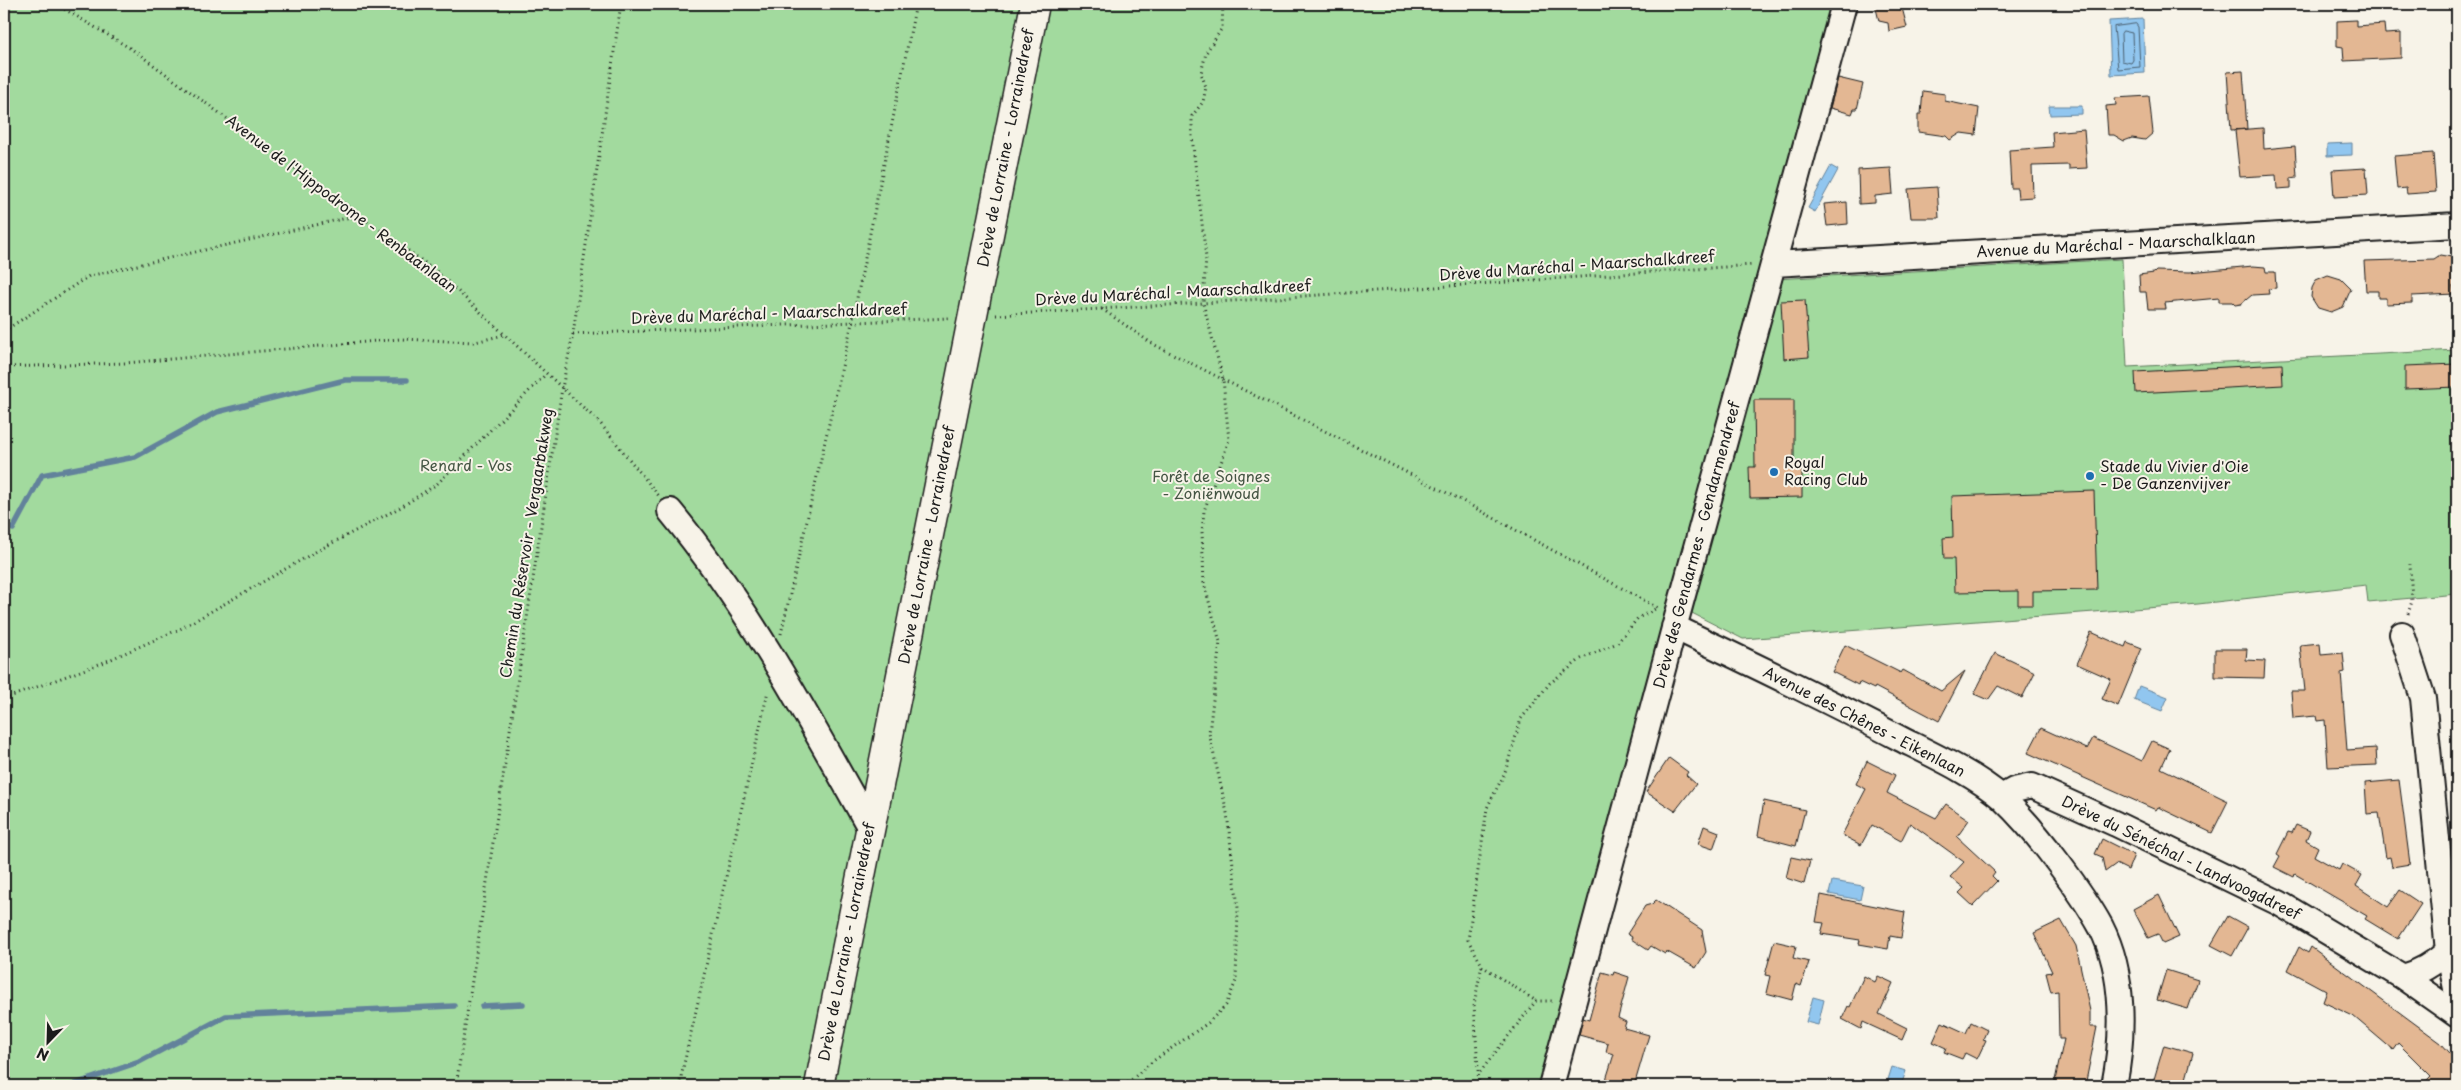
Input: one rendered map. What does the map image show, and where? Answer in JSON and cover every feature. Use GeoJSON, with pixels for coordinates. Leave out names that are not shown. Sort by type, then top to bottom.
{"type":"FeatureCollection","features":[{"type":"Feature","properties":{"kind":"main road","name":"Drève de Lorraine - Lorrainedreef"},"geometry":{"type":"LineString","coordinates":[[819,1086],[1035,4]]}},
{"type":"Feature","properties":{"kind":"street","name":"Drève des Gendarmes - Gendarmendreef"},"geometry":{"type":"LineString","coordinates":[[1551,1086],[1575,1001],[1669,617],[1774,264],[1844,4]]}},
{"type":"Feature","properties":{"kind":"street","name":"Avenue du Maréchal - Maarschalklaan"},"geometry":{"type":"LineString","coordinates":[[1774,264],[2457,225]]}},
{"type":"Feature","properties":{"kind":"street"},"geometry":{"type":"LineString","coordinates":[[670,511],[700,546],[775,662],[870,828]]}},
{"type":"Feature","properties":{"kind":"street","name":"Avenue des Chênes - Eikenlaan"},"geometry":{"type":"LineString","coordinates":[[1669,617],[1954,766],[2001,798],[2040,838],[2079,890],[2102,928],[2115,972],[2121,1010],[2121,1053],[2114,1086]]}},
{"type":"Feature","properties":{"kind":"street"},"geometry":{"type":"LineString","coordinates":[[2402,634],[2423,698],[2448,951],[2457,993]]}},
{"type":"Feature","properties":{"kind":"street","name":"Drève du Sénéchal - Landvoogddreef"},"geometry":{"type":"LineString","coordinates":[[2001,798],[2014,790],[2032,786],[2279,903],[2403,977],[2457,1015]]}},
{"type":"Feature","properties":{"kind":"street"},"geometry":{"type":"LineString","coordinates":[[2403,977],[2435,964],[2448,951]]}},
{"type":"Feature","properties":{"kind":"path","name":"Avenue de l'Hippodrome - Renbaanlaan"},"geometry":{"type":"LineString","coordinates":[[56,4],[133,50],[436,272],[600,423],[670,511]]}},
{"type":"Feature","properties":{"kind":"path","name":"Chemin du Réservoir - Vergaarbakweg"},"geometry":{"type":"LineString","coordinates":[[456,1086],[562,388],[573,334],[622,4]]}},
{"type":"Feature","properties":{"kind":"path"},"geometry":{"type":"LineString","coordinates":[[679,1086],[852,323],[916,4]]}},
{"type":"Feature","properties":{"kind":"path"},"geometry":{"type":"LineString","coordinates":[[1124,1086],[1153,1061],[1208,1023],[1226,1005],[1236,981],[1238,908],[1227,813],[1209,733],[1220,642],[1204,583],[1202,532],[1204,511],[1229,440],[1223,379],[1203,303],[1206,258],[1192,137],[1192,116],[1203,102],[1206,87],[1201,73],[1206,53],[1222,28],[1223,4]]}},
{"type":"Feature","properties":{"kind":"path"},"geometry":{"type":"LineString","coordinates":[[4,331],[88,276],[360,215]]}},
{"type":"Feature","properties":{"kind":"path","name":"Drève du Maréchal - Maarschalkdreef"},"geometry":{"type":"LineString","coordinates":[[573,334],[973,317],[1774,264]]}},
{"type":"Feature","properties":{"kind":"path"},"geometry":{"type":"LineString","coordinates":[[1101,308],[1151,343],[1459,499],[1669,617]]}},
{"type":"Feature","properties":{"kind":"path"},"geometry":{"type":"LineString","coordinates":[[4,367],[124,363],[400,339],[475,342],[505,334]]}},
{"type":"Feature","properties":{"kind":"path"},"geometry":{"type":"LineString","coordinates":[[4,699],[102,663],[182,628],[325,547],[401,507],[438,484],[546,374]]}},
{"type":"Feature","properties":{"kind":"path"},"geometry":{"type":"LineString","coordinates":[[2402,634],[2412,601],[2410,564]]}},
{"type":"Feature","properties":{"kind":"path"},"geometry":{"type":"LineString","coordinates":[[1575,1001],[1536,1001],[1482,965],[1468,940],[1487,808],[1504,772],[1521,719],[1550,683],[1581,659],[1617,643],[1638,618],[1669,617]]}},
{"type":"Feature","properties":{"kind":"path"},"geometry":{"type":"LineString","coordinates":[[1479,1086],[1480,1072],[1474,1004],[1482,965]]}},
{"type":"Feature","properties":{"kind":"path"},"geometry":{"type":"LineString","coordinates":[[1480,1072],[1536,1001]]}},
{"type":"Feature","properties":{"kind":"green space","name":"Forêt de Soignes - Zoniënwoud"},"geometry":{"type":"Polygon","coordinates":[[[4,4],[1840,4],[1546,1086],[4,1086],[4,4]]]}},
{"type":"Feature","properties":{"kind":"green space","name":"Stade du Vivier d'Oie - De Ganzenvijver"},"geometry":{"type":"Polygon","coordinates":[[[2122,259],[2127,367],[2457,350],[2457,594],[2368,602],[2366,585],[2198,604],[1743,639],[1686,610],[1776,279],[2122,259]]]}},
{"type":"Feature","properties":{"kind":"water"},"geometry":{"type":"Polygon","coordinates":[[[2143,19],[2145,73],[2111,75],[2109,21],[2143,19]]]}},
{"type":"Feature","properties":{"kind":"water"},"geometry":{"type":"Polygon","coordinates":[[[2049,106],[2082,106],[2082,114],[2050,115],[2049,106]]]}},
{"type":"Feature","properties":{"kind":"water"},"geometry":{"type":"Polygon","coordinates":[[[2352,143],[2352,155],[2327,156],[2327,144],[2352,143]]]}},
{"type":"Feature","properties":{"kind":"water"},"geometry":{"type":"Polygon","coordinates":[[[1831,166],[1838,170],[1815,212],[1808,208],[1831,166]]]}},
{"type":"Feature","properties":{"kind":"water"},"geometry":{"type":"Polygon","coordinates":[[[2139,686],[2168,697],[2162,711],[2134,700],[2139,686]]]}},
{"type":"Feature","properties":{"kind":"water"},"geometry":{"type":"Polygon","coordinates":[[[1832,881],[1863,886],[1860,900],[1829,894],[1832,881]]]}},
{"type":"Feature","properties":{"kind":"water"},"geometry":{"type":"Polygon","coordinates":[[[1813,997],[1824,1000],[1818,1025],[1806,1022],[1813,997]]]}},
{"type":"Feature","properties":{"kind":"water"},"geometry":{"type":"Polygon","coordinates":[[[1892,1067],[1906,1071],[1901,1086],[1886,1086],[1892,1067]]]}},
{"type":"Feature","properties":{"kind":"building"},"geometry":{"type":"Polygon","coordinates":[[[1875,4],[1901,4],[1907,27],[1889,31],[1888,23],[1879,21],[1875,4]]]}},
{"type":"Feature","properties":{"kind":"building"},"geometry":{"type":"Polygon","coordinates":[[[2356,20],[2356,26],[2384,24],[2385,34],[2401,33],[2401,58],[2344,61],[2343,47],[2337,46],[2337,21],[2356,20]]]}},
{"type":"Feature","properties":{"kind":"building"},"geometry":{"type":"Polygon","coordinates":[[[2243,71],[2247,129],[2231,130],[2227,72],[2243,71]]]}},
{"type":"Feature","properties":{"kind":"building"},"geometry":{"type":"Polygon","coordinates":[[[1838,78],[1863,84],[1857,109],[1854,109],[1852,114],[1830,108],[1838,78]]]}},
{"type":"Feature","properties":{"kind":"building"},"geometry":{"type":"Polygon","coordinates":[[[1923,91],[1945,94],[1945,101],[1979,108],[1976,135],[1961,133],[1950,140],[1946,136],[1918,132],[1918,114],[1921,114],[1923,91]]]}},
{"type":"Feature","properties":{"kind":"building"},"geometry":{"type":"Polygon","coordinates":[[[2149,96],[2153,133],[2145,140],[2132,138],[2124,141],[2114,135],[2108,135],[2106,106],[2116,105],[2115,98],[2149,96]]]}},
{"type":"Feature","properties":{"kind":"building"},"geometry":{"type":"Polygon","coordinates":[[[2263,128],[2264,149],[2295,146],[2297,177],[2291,178],[2291,188],[2277,189],[2276,175],[2240,177],[2235,130],[2263,128]]]}},
{"type":"Feature","properties":{"kind":"building"},"geometry":{"type":"Polygon","coordinates":[[[2084,129],[2087,168],[2069,169],[2069,165],[2032,166],[2033,197],[2018,198],[2017,188],[2011,188],[2009,150],[2053,147],[2052,132],[2084,129]]]}},
{"type":"Feature","properties":{"kind":"building"},"geometry":{"type":"Polygon","coordinates":[[[2433,153],[2436,192],[2407,194],[2406,188],[2397,189],[2394,156],[2433,153]]]}},
{"type":"Feature","properties":{"kind":"building"},"geometry":{"type":"Polygon","coordinates":[[[1891,168],[1893,194],[1875,196],[1875,203],[1859,204],[1858,170],[1891,168]]]}},
{"type":"Feature","properties":{"kind":"building"},"geometry":{"type":"Polygon","coordinates":[[[2366,168],[2368,195],[2334,197],[2332,170],[2366,168]]]}},
{"type":"Feature","properties":{"kind":"building"},"geometry":{"type":"Polygon","coordinates":[[[1937,187],[1939,218],[1911,218],[1908,189],[1937,187]]]}},
{"type":"Feature","properties":{"kind":"building"},"geometry":{"type":"Polygon","coordinates":[[[1847,202],[1848,224],[1827,226],[1824,204],[1847,202]]]}},
{"type":"Feature","properties":{"kind":"building"},"geometry":{"type":"Polygon","coordinates":[[[2440,255],[2457,258],[2457,286],[2453,286],[2454,294],[2412,296],[2412,303],[2386,304],[2386,298],[2378,298],[2378,291],[2366,291],[2364,261],[2434,259],[2440,255]]]}},
{"type":"Feature","properties":{"kind":"building"},"geometry":{"type":"Polygon","coordinates":[[[2253,266],[2265,267],[2266,272],[2275,272],[2276,288],[2268,289],[2269,294],[2252,295],[2241,304],[2235,305],[2232,302],[2219,302],[2219,298],[2165,303],[2166,309],[2148,309],[2146,292],[2140,292],[2139,275],[2156,271],[2190,272],[2253,266]]]}},
{"type":"Feature","properties":{"kind":"building"},"geometry":{"type":"Polygon","coordinates":[[[2328,275],[2341,279],[2351,289],[2343,307],[2331,312],[2318,308],[2311,297],[2312,288],[2316,280],[2328,275]]]}},
{"type":"Feature","properties":{"kind":"building"},"geometry":{"type":"Polygon","coordinates":[[[1805,300],[1809,357],[1784,359],[1781,301],[1805,300]]]}},
{"type":"Feature","properties":{"kind":"building"},"geometry":{"type":"Polygon","coordinates":[[[2282,364],[2283,385],[2136,393],[2135,372],[2282,364]]]}},
{"type":"Feature","properties":{"kind":"building"},"geometry":{"type":"Polygon","coordinates":[[[2457,364],[2457,387],[2405,389],[2405,366],[2457,364]]]}},
{"type":"Feature","properties":{"kind":"building"},"geometry":{"type":"Polygon","coordinates":[[[1754,400],[1794,400],[1794,462],[1802,462],[1802,497],[1750,498],[1749,467],[1755,467],[1754,400]]]}},
{"type":"Feature","properties":{"kind":"building"},"geometry":{"type":"Polygon","coordinates":[[[2094,491],[2097,590],[2033,591],[2033,605],[2018,605],[2018,591],[1955,592],[1954,559],[1944,559],[1943,538],[1953,537],[1952,496],[2094,491]]]}},
{"type":"Feature","properties":{"kind":"building"},"geometry":{"type":"Polygon","coordinates":[[[2091,632],[2125,647],[2127,642],[2142,648],[2118,706],[2102,699],[2111,679],[2077,664],[2091,632]]]}},
{"type":"Feature","properties":{"kind":"building"},"geometry":{"type":"Polygon","coordinates":[[[2320,643],[2321,655],[2343,653],[2345,672],[2341,673],[2347,750],[2376,748],[2377,765],[2328,767],[2325,720],[2317,721],[2316,716],[2293,718],[2291,691],[2305,691],[2300,645],[2320,643]]]}},
{"type":"Feature","properties":{"kind":"building"},"geometry":{"type":"Polygon","coordinates":[[[1845,645],[1901,673],[1903,670],[1941,691],[1965,671],[1939,721],[1875,687],[1874,689],[1859,682],[1858,685],[1832,672],[1845,645]]]}},
{"type":"Feature","properties":{"kind":"building"},"geometry":{"type":"Polygon","coordinates":[[[2215,649],[2247,649],[2246,660],[2265,661],[2264,678],[2215,677],[2215,649]]]}},
{"type":"Feature","properties":{"kind":"building"},"geometry":{"type":"Polygon","coordinates":[[[1995,653],[2035,672],[2022,698],[1998,686],[1988,700],[1974,694],[1995,653]]]}},
{"type":"Feature","properties":{"kind":"building"},"geometry":{"type":"Polygon","coordinates":[[[2041,728],[2087,749],[2093,738],[2142,761],[2152,741],[2170,749],[2161,768],[2228,801],[2212,833],[2158,807],[2156,810],[2028,753],[2041,728]]]}},
{"type":"Feature","properties":{"kind":"building"},"geometry":{"type":"Polygon","coordinates":[[[1669,758],[1688,772],[1686,775],[1696,784],[1675,811],[1646,792],[1669,758]]]}},
{"type":"Feature","properties":{"kind":"building"},"geometry":{"type":"Polygon","coordinates":[[[1867,761],[1895,775],[1887,793],[1936,818],[1946,804],[1969,820],[1957,837],[1995,872],[1992,876],[1997,881],[1973,906],[1959,893],[1964,888],[1950,877],[1964,862],[1910,823],[1901,841],[1872,825],[1861,845],[1842,835],[1866,789],[1856,784],[1867,761]]]}},
{"type":"Feature","properties":{"kind":"building"},"geometry":{"type":"Polygon","coordinates":[[[2399,780],[2410,864],[2392,867],[2390,857],[2386,858],[2379,813],[2367,814],[2365,783],[2399,780]]]}},
{"type":"Feature","properties":{"kind":"building"},"geometry":{"type":"Polygon","coordinates":[[[1764,801],[1805,810],[1796,846],[1758,836],[1764,801]]]}},
{"type":"Feature","properties":{"kind":"building"},"geometry":{"type":"Polygon","coordinates":[[[2296,825],[2310,831],[2306,840],[2318,847],[2314,856],[2339,870],[2342,864],[2362,875],[2356,886],[2388,907],[2400,890],[2421,904],[2398,939],[2365,919],[2367,916],[2295,874],[2294,877],[2274,867],[2280,856],[2277,854],[2288,832],[2292,833],[2296,825]]]}},
{"type":"Feature","properties":{"kind":"building"},"geometry":{"type":"Polygon","coordinates":[[[1704,826],[1719,832],[1713,849],[1698,844],[1704,826]]]}},
{"type":"Feature","properties":{"kind":"building"},"geometry":{"type":"Polygon","coordinates":[[[2102,839],[2134,855],[2128,870],[2116,864],[2105,872],[2102,857],[2095,854],[2102,839]]]}},
{"type":"Feature","properties":{"kind":"building"},"geometry":{"type":"Polygon","coordinates":[[[1791,857],[1810,861],[1804,884],[1786,878],[1791,857]]]}},
{"type":"Feature","properties":{"kind":"building"},"geometry":{"type":"Polygon","coordinates":[[[1821,895],[1905,912],[1901,938],[1890,936],[1888,949],[1859,944],[1860,940],[1821,934],[1824,923],[1816,922],[1821,895]]]}},
{"type":"Feature","properties":{"kind":"building"},"geometry":{"type":"Polygon","coordinates":[[[2159,895],[2179,937],[2163,944],[2158,934],[2148,938],[2133,909],[2159,895]]]}},
{"type":"Feature","properties":{"kind":"building"},"geometry":{"type":"Polygon","coordinates":[[[1656,900],[1702,930],[1706,952],[1696,968],[1666,951],[1665,954],[1651,946],[1648,950],[1631,939],[1632,937],[1627,934],[1645,906],[1652,904],[1656,900]]]}},
{"type":"Feature","properties":{"kind":"building"},"geometry":{"type":"Polygon","coordinates":[[[2228,916],[2248,927],[2232,956],[2211,945],[2228,916]]]}},
{"type":"Feature","properties":{"kind":"building"},"geometry":{"type":"Polygon","coordinates":[[[2061,920],[2076,946],[2090,1011],[2090,1027],[2097,1027],[2085,1086],[2054,1085],[2064,1039],[2059,1039],[2058,991],[2051,992],[2046,973],[2052,972],[2034,933],[2061,920]]]}},
{"type":"Feature","properties":{"kind":"building"},"geometry":{"type":"Polygon","coordinates":[[[1774,941],[1796,946],[1793,958],[1809,962],[1801,986],[1796,984],[1792,1000],[1766,993],[1770,976],[1765,975],[1774,941]]]}},
{"type":"Feature","properties":{"kind":"building"},"geometry":{"type":"Polygon","coordinates":[[[2299,947],[2308,953],[2311,947],[2441,1043],[2457,1061],[2457,1086],[2421,1086],[2431,1076],[2398,1043],[2393,1050],[2353,1016],[2323,1002],[2327,991],[2288,970],[2299,947]]]}},
{"type":"Feature","properties":{"kind":"building"},"geometry":{"type":"Polygon","coordinates":[[[2166,970],[2198,980],[2188,1009],[2157,1000],[2166,970]]]}},
{"type":"Feature","properties":{"kind":"building"},"geometry":{"type":"Polygon","coordinates":[[[1602,972],[1613,975],[1614,972],[1629,977],[1618,1018],[1626,1022],[1624,1028],[1649,1035],[1634,1086],[1604,1086],[1614,1054],[1606,1052],[1608,1043],[1579,1035],[1583,1018],[1589,1020],[1602,972]]]}},
{"type":"Feature","properties":{"kind":"building"},"geometry":{"type":"Polygon","coordinates":[[[1864,976],[1875,982],[1878,976],[1893,983],[1879,1014],[1907,1028],[1902,1040],[1863,1022],[1861,1029],[1842,1019],[1848,1006],[1850,1007],[1864,976]]]}},
{"type":"Feature","properties":{"kind":"building"},"geometry":{"type":"Polygon","coordinates":[[[1942,1022],[1966,1033],[1971,1022],[1987,1030],[1983,1039],[1986,1040],[1977,1059],[1965,1053],[1962,1059],[1944,1052],[1946,1048],[1933,1042],[1942,1022]]]}},
{"type":"Feature","properties":{"kind":"building"},"geometry":{"type":"Polygon","coordinates":[[[2164,1045],[2193,1053],[2184,1086],[2152,1086],[2164,1045]]]}},
{"type":"Feature","properties":{"kind":"waterway"},"geometry":{"type":"LineString","coordinates":[[4,525],[13,529],[42,475],[135,457],[217,412],[345,380],[407,380]]}},
{"type":"Feature","properties":{"kind":"waterway"},"geometry":{"type":"LineString","coordinates":[[482,1006],[523,1004]]}},
{"type":"Feature","properties":{"kind":"waterway"},"geometry":{"type":"LineString","coordinates":[[69,1086],[139,1062],[226,1016],[454,1006]]}},
{"type":"Feature","properties":{"kind":"place","name":"Royal Racing Club"},"geometry":{"type":"Point","coordinates":[1774,472]}},
{"type":"Feature","properties":{"kind":"place","name":"Stade du Vivier d'Oie - De Ganzenvijver"},"geometry":{"type":"Point","coordinates":[2090,476]}},
{"type":"Feature","properties":{"kind":"park label","name":"Renard - Vos"},"geometry":{"type":"Point","coordinates":[466,466]}}]}
